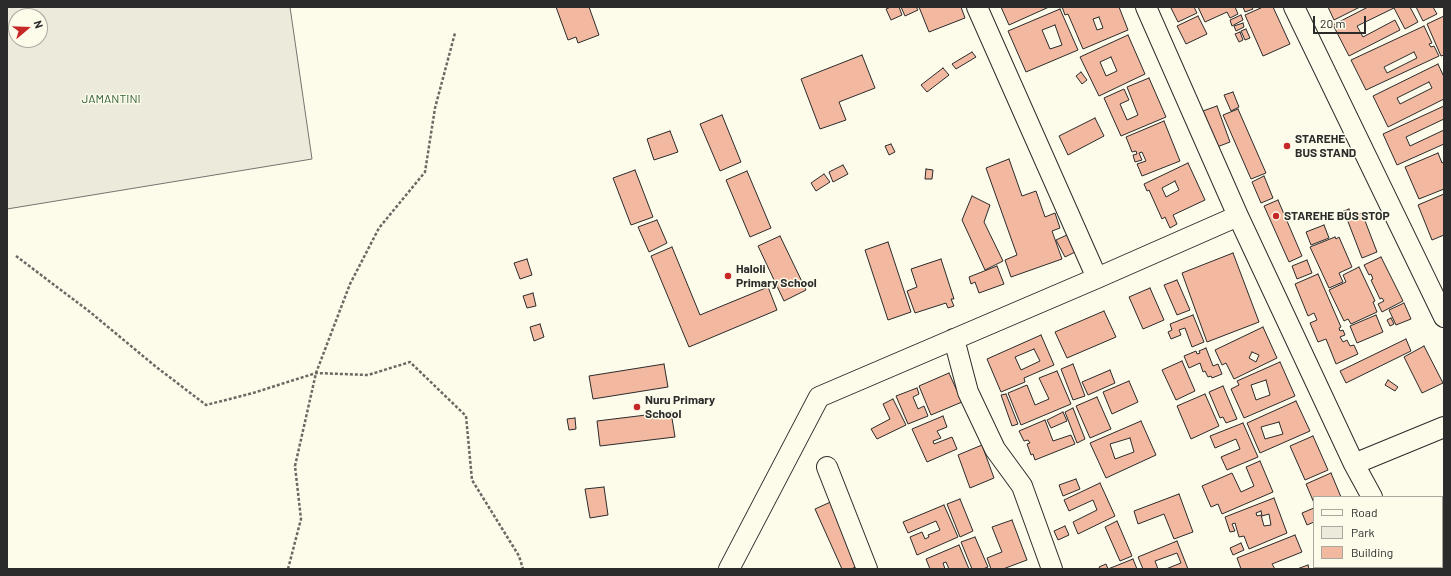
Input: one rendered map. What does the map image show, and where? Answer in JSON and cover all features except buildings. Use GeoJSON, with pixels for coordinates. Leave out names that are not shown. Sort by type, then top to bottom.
{"type":"FeatureCollection","features":[{"type":"Feature","properties":{"kind":"street"},"geometry":{"type":"LineString","coordinates":[[977,7],[1097,278]]}},
{"type":"Feature","properties":{"kind":"street"},"geometry":{"type":"LineString","coordinates":[[1146,7],[1238,216],[1354,464],[1371,496]]}},
{"type":"Feature","properties":{"kind":"street"},"geometry":{"type":"LineString","coordinates":[[1294,7],[1444,317]]}},
{"type":"Feature","properties":{"kind":"street"},"geometry":{"type":"LineString","coordinates":[[729,569],[819,397],[1238,216]]}},
{"type":"Feature","properties":{"kind":"street"},"geometry":{"type":"LineString","coordinates":[[954,339],[968,392],[995,449],[1022,486],[1052,569]]}},
{"type":"Feature","properties":{"kind":"street"},"geometry":{"type":"LineString","coordinates":[[1354,464],[1442,434]]}},
{"type":"Feature","properties":{"kind":"street"},"geometry":{"type":"LineString","coordinates":[[827,467],[867,569]]}},
{"type":"Feature","properties":{"kind":"path"},"geometry":{"type":"LineString","coordinates":[[288,569],[301,519],[294,466],[316,373],[350,284],[379,228],[425,172],[435,108],[455,33]]}},
{"type":"Feature","properties":{"kind":"path"},"geometry":{"type":"LineString","coordinates":[[16,256],[90,312],[154,366],[206,404],[253,393],[316,373],[368,375],[410,362],[466,416],[472,480],[520,556],[523,569]]}},
{"type":"Feature","properties":{"kind":"green space","name":"JAMANTINI"},"geometry":{"type":"Polygon","coordinates":[[[7,7],[290,7],[312,159],[7,209],[7,7]]]}},
{"type":"Feature","properties":{"kind":"place","name":"STAREHE BUS STAND"},"geometry":{"type":"Point","coordinates":[1287,146]}},
{"type":"Feature","properties":{"kind":"place","name":"STAREHE BUS STOP"},"geometry":{"type":"Point","coordinates":[1276,216]}},
{"type":"Feature","properties":{"kind":"place","name":"Haloli Primary School"},"geometry":{"type":"Point","coordinates":[728,276]}},
{"type":"Feature","properties":{"kind":"place","name":"Nuru Primary School"},"geometry":{"type":"Point","coordinates":[637,407]}}]}
